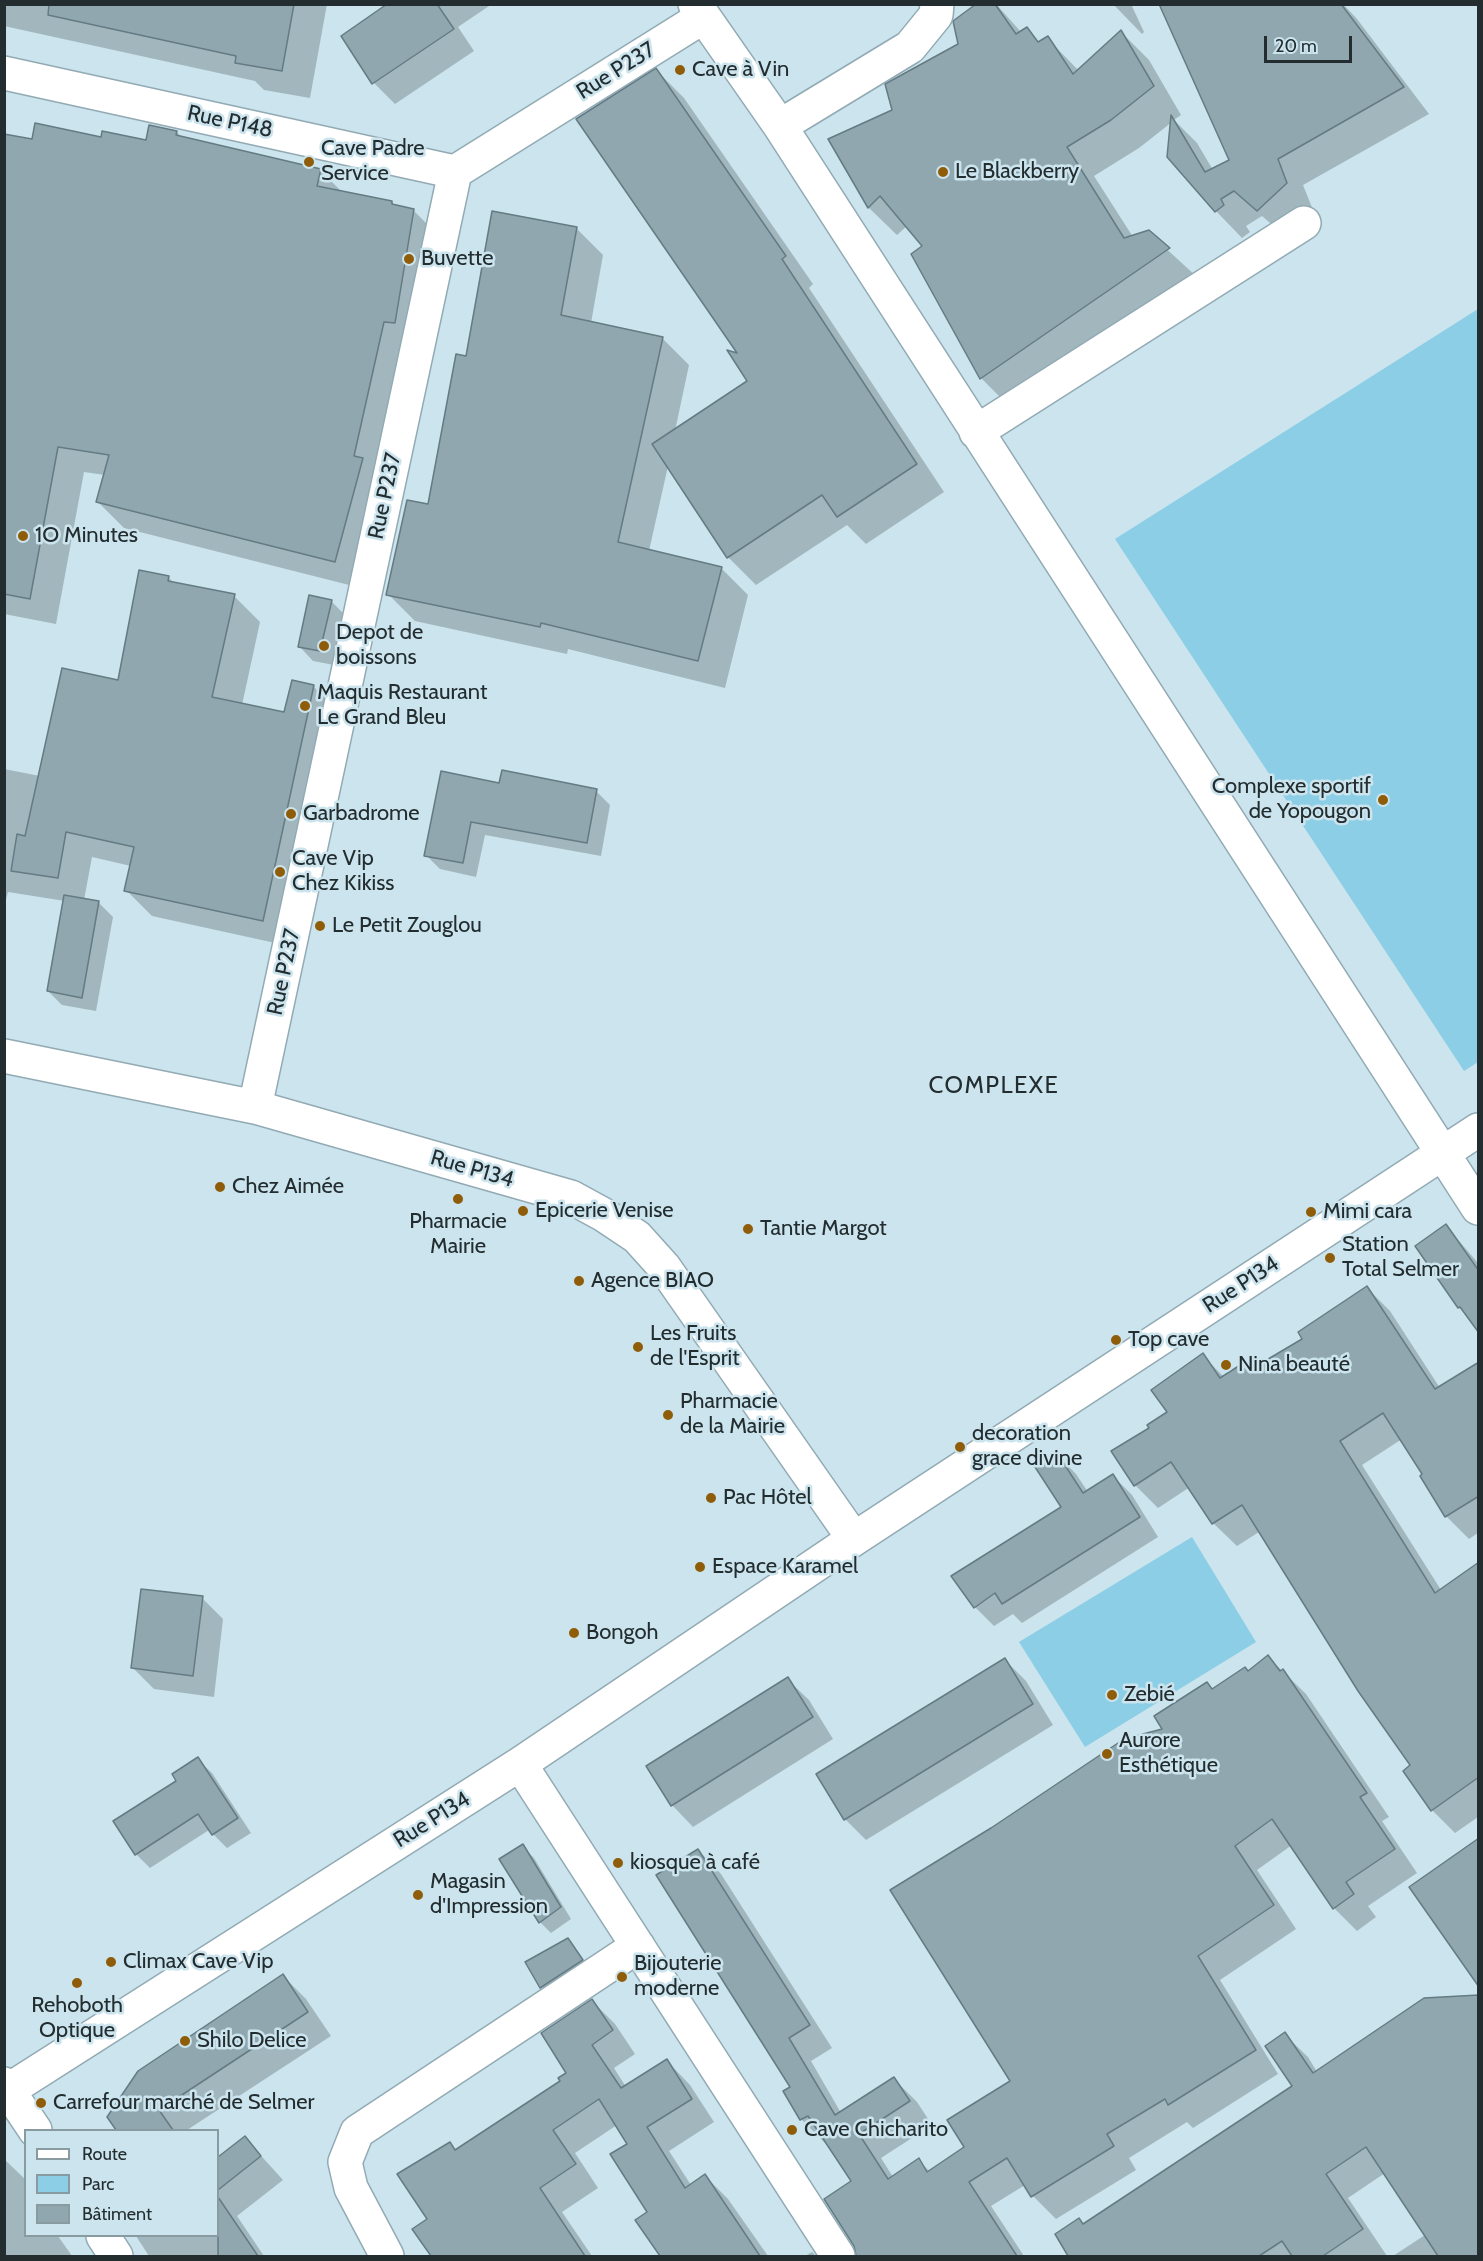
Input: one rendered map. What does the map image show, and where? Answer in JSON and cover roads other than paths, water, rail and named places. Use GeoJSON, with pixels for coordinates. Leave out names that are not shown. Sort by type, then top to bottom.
{"type":"FeatureCollection","features":[{"type":"Feature","properties":{"kind":"street"},"geometry":{"type":"LineString","coordinates":[[780,126],[910,47],[936,15],[937,4]]}},
{"type":"Feature","properties":{"kind":"street"},"geometry":{"type":"LineString","coordinates":[[699,11],[780,126],[1479,1208]]}},
{"type":"Feature","properties":{"kind":"street","name":"Rue P237"},"geometry":{"type":"LineString","coordinates":[[255,1107],[455,171],[699,11]]}},
{"type":"Feature","properties":{"kind":"street","name":"Rue P148"},"geometry":{"type":"LineString","coordinates":[[4,73],[455,171]]}},
{"type":"Feature","properties":{"kind":"street"},"geometry":{"type":"LineString","coordinates":[[976,432],[1304,224]]}},
{"type":"Feature","properties":{"kind":"street","name":"Rue P134"},"geometry":{"type":"LineString","coordinates":[[4,1056],[255,1107],[570,1197],[637,1237],[664,1267],[854,1539]]}},
{"type":"Feature","properties":{"kind":"street","name":"Rue P134"},"geometry":{"type":"LineString","coordinates":[[6,2089],[520,1764],[854,1539],[1479,1130]]}},
{"type":"Feature","properties":{"kind":"street"},"geometry":{"type":"LineString","coordinates":[[520,1764],[838,2256]]}},
{"type":"Feature","properties":{"kind":"street"},"geometry":{"type":"LineString","coordinates":[[387,2256],[351,2188],[345,2162],[357,2132],[638,1946]]}},
{"type":"Feature","properties":{"kind":"street"},"geometry":{"type":"LineString","coordinates":[[6,2089],[34,2129]]}},
{"type":"Feature","properties":{"kind":"street"},"geometry":{"type":"LineString","coordinates":[[104,2237],[116,2256]]}},
{"type":"Feature","properties":{"kind":"place","name":"Cave à Vin"},"geometry":{"type":"Point","coordinates":[680,70]}},
{"type":"Feature","properties":{"kind":"place","name":"Cave Padre Service"},"geometry":{"type":"Point","coordinates":[309,162]}},
{"type":"Feature","properties":{"kind":"place","name":"Le Blackberry"},"geometry":{"type":"Point","coordinates":[943,172]}},
{"type":"Feature","properties":{"kind":"place","name":"Buvette"},"geometry":{"type":"Point","coordinates":[409,259]}},
{"type":"Feature","properties":{"kind":"place","name":"1O Minutes"},"geometry":{"type":"Point","coordinates":[23,536]}},
{"type":"Feature","properties":{"kind":"place","name":"Depot de boissons"},"geometry":{"type":"Point","coordinates":[324,646]}},
{"type":"Feature","properties":{"kind":"place","name":"Maquis Restaurant Le Grand Bleu"},"geometry":{"type":"Point","coordinates":[305,706]}},
{"type":"Feature","properties":{"kind":"place","name":"Complexe sportif de Yopougon"},"geometry":{"type":"Point","coordinates":[1383,800]}},
{"type":"Feature","properties":{"kind":"place","name":"Garbadrome"},"geometry":{"type":"Point","coordinates":[291,814]}},
{"type":"Feature","properties":{"kind":"place","name":"Cave Vip Chez Kikiss"},"geometry":{"type":"Point","coordinates":[280,872]}},
{"type":"Feature","properties":{"kind":"place","name":"Le Petit Zouglou"},"geometry":{"type":"Point","coordinates":[320,926]}},
{"type":"Feature","properties":{"kind":"place","name":"Chez Aimée"},"geometry":{"type":"Point","coordinates":[220,1187]}},
{"type":"Feature","properties":{"kind":"place","name":"Pharmacie Mairie"},"geometry":{"type":"Point","coordinates":[458,1199]}},
{"type":"Feature","properties":{"kind":"place","name":"Epicerie Venise"},"geometry":{"type":"Point","coordinates":[523,1211]}},
{"type":"Feature","properties":{"kind":"place","name":"Mimi cara"},"geometry":{"type":"Point","coordinates":[1311,1212]}},
{"type":"Feature","properties":{"kind":"place","name":"Tantie Margot"},"geometry":{"type":"Point","coordinates":[748,1229]}},
{"type":"Feature","properties":{"kind":"place","name":"Station Total Selmer"},"geometry":{"type":"Point","coordinates":[1330,1258]}},
{"type":"Feature","properties":{"kind":"place","name":"Agence BIAO"},"geometry":{"type":"Point","coordinates":[579,1281]}},
{"type":"Feature","properties":{"kind":"place","name":"Top cave"},"geometry":{"type":"Point","coordinates":[1116,1340]}},
{"type":"Feature","properties":{"kind":"place","name":"Les Fruits de l'Esprit"},"geometry":{"type":"Point","coordinates":[638,1347]}},
{"type":"Feature","properties":{"kind":"place","name":"Nina beauté"},"geometry":{"type":"Point","coordinates":[1226,1365]}},
{"type":"Feature","properties":{"kind":"place","name":"Pharmacie de la Mairie"},"geometry":{"type":"Point","coordinates":[668,1415]}},
{"type":"Feature","properties":{"kind":"place","name":"decoration grace divine"},"geometry":{"type":"Point","coordinates":[960,1447]}},
{"type":"Feature","properties":{"kind":"place","name":"Pac Hôtel"},"geometry":{"type":"Point","coordinates":[711,1498]}},
{"type":"Feature","properties":{"kind":"place","name":"Espace Karamel"},"geometry":{"type":"Point","coordinates":[700,1567]}},
{"type":"Feature","properties":{"kind":"place","name":"Bongoh"},"geometry":{"type":"Point","coordinates":[574,1633]}},
{"type":"Feature","properties":{"kind":"place","name":"Zebié"},"geometry":{"type":"Point","coordinates":[1112,1695]}},
{"type":"Feature","properties":{"kind":"place","name":"Aurore Esthétique"},"geometry":{"type":"Point","coordinates":[1107,1754]}},
{"type":"Feature","properties":{"kind":"place","name":"kiosque à café"},"geometry":{"type":"Point","coordinates":[618,1863]}},
{"type":"Feature","properties":{"kind":"place","name":"Magasin d'Impression"},"geometry":{"type":"Point","coordinates":[418,1895]}},
{"type":"Feature","properties":{"kind":"place","name":"Climax Cave Vip"},"geometry":{"type":"Point","coordinates":[111,1962]}},
{"type":"Feature","properties":{"kind":"place","name":"Bijouterie moderne"},"geometry":{"type":"Point","coordinates":[622,1977]}},
{"type":"Feature","properties":{"kind":"place","name":"Rehoboth Optique"},"geometry":{"type":"Point","coordinates":[77,1983]}},
{"type":"Feature","properties":{"kind":"place","name":"Shilo Delice"},"geometry":{"type":"Point","coordinates":[185,2041]}},
{"type":"Feature","properties":{"kind":"place","name":"Carrefour marché de Selmer"},"geometry":{"type":"Point","coordinates":[41,2103]}},
{"type":"Feature","properties":{"kind":"place","name":"Cave Chicharito"},"geometry":{"type":"Point","coordinates":[792,2130]}},
{"type":"Feature","properties":{"kind":"district","name":"COMPLEXE"},"geometry":{"type":"Point","coordinates":[994,1086]}}]}
